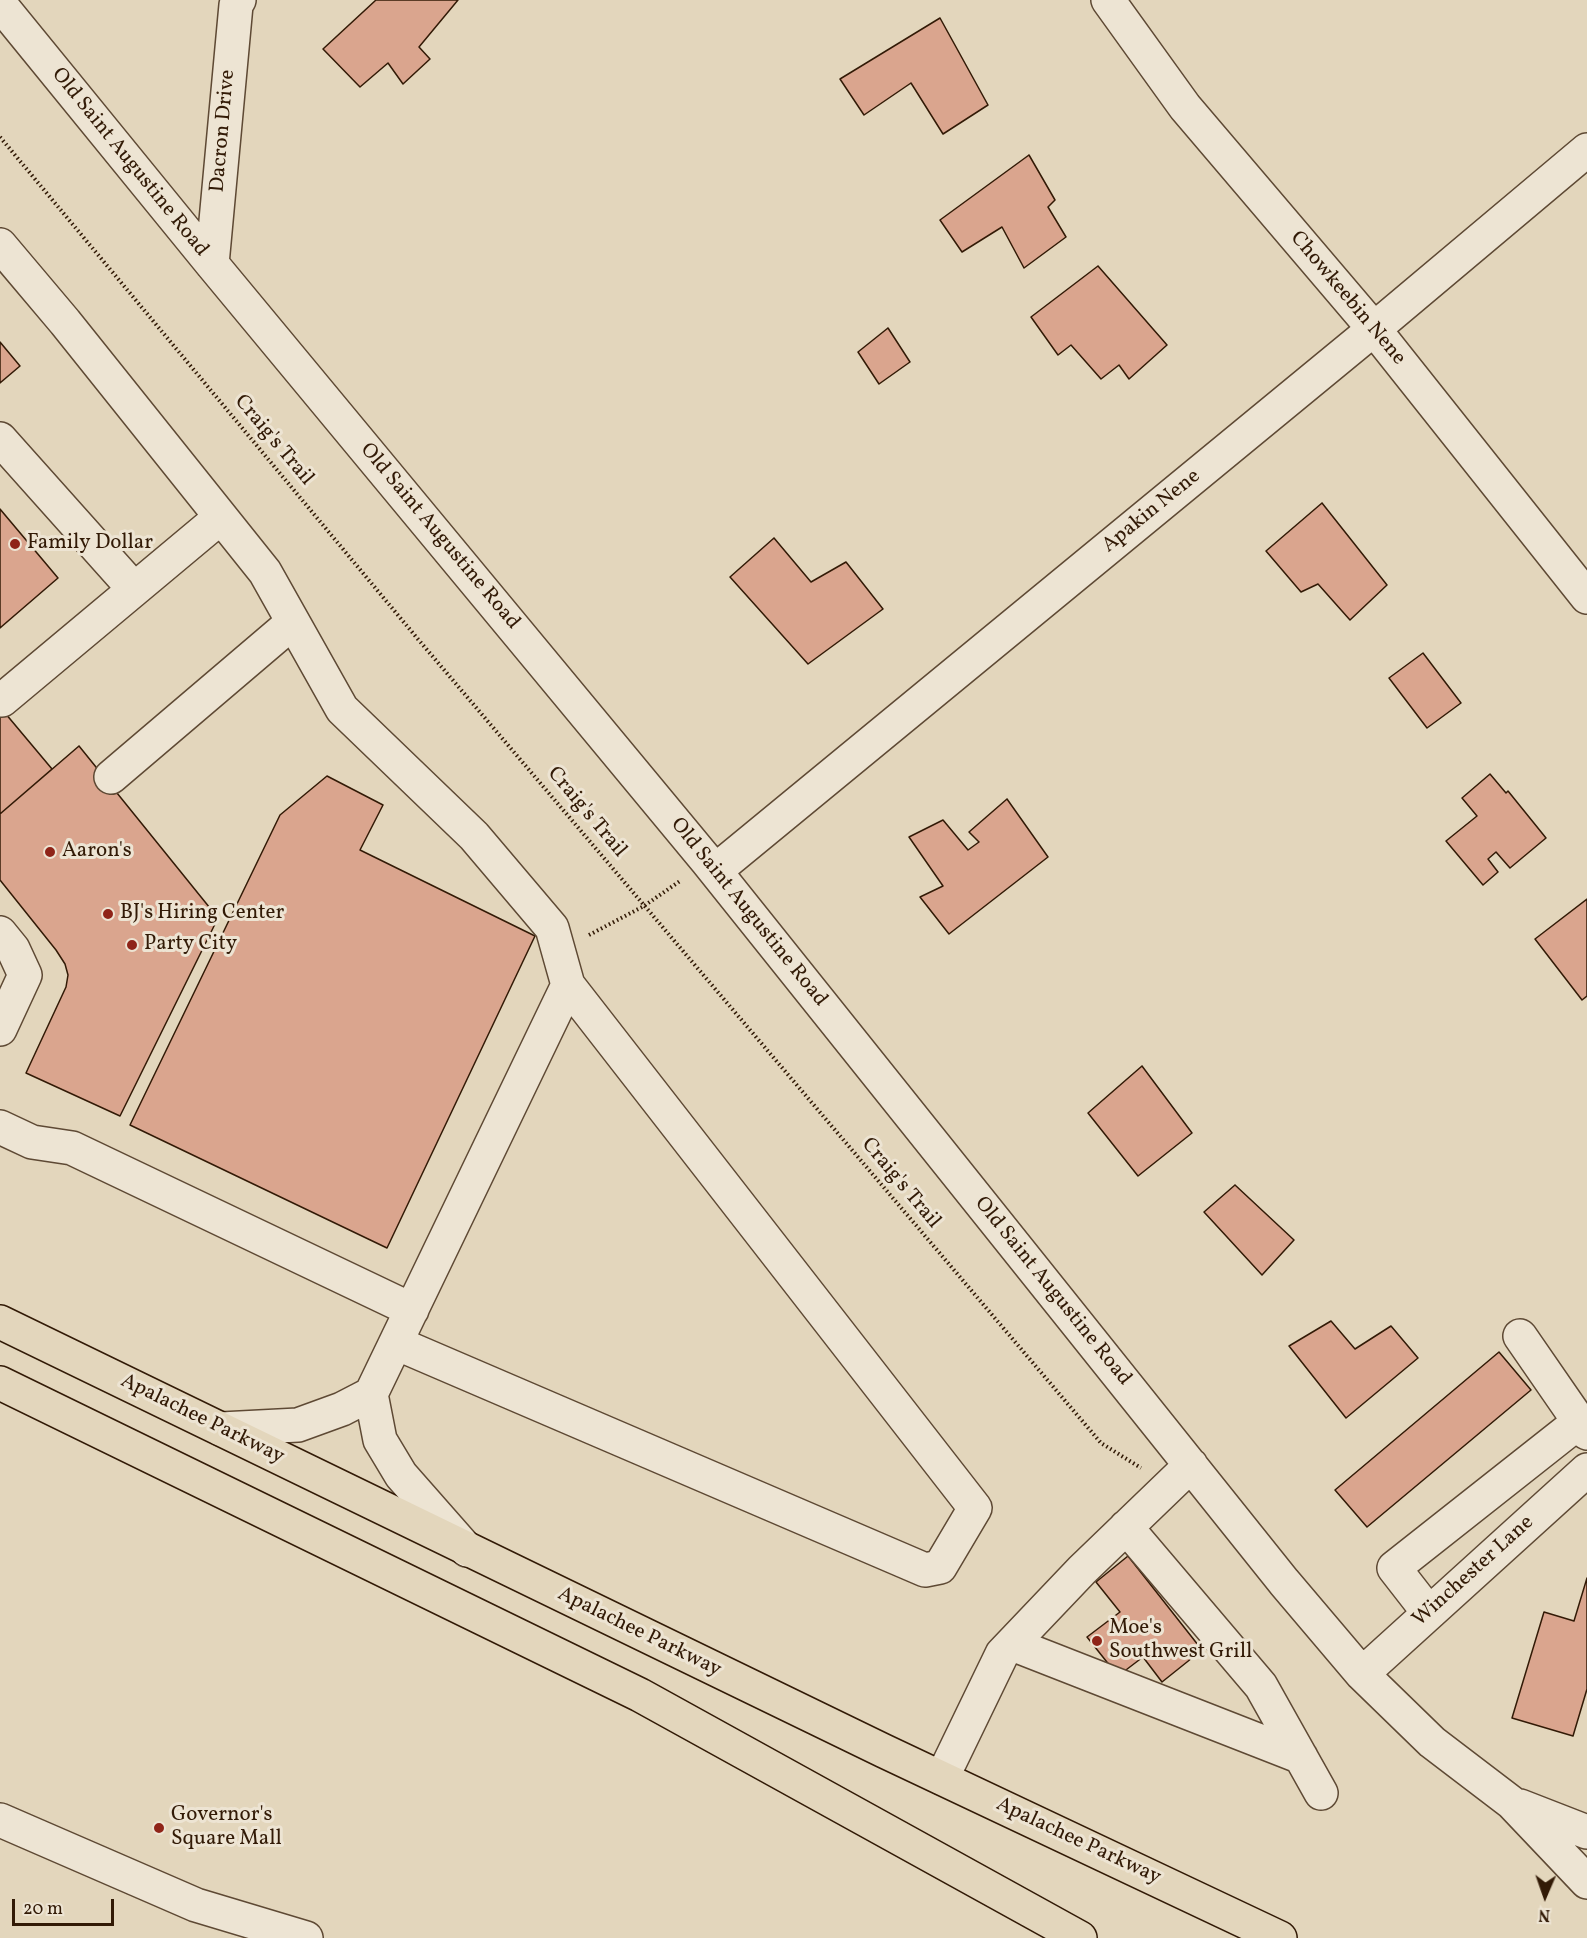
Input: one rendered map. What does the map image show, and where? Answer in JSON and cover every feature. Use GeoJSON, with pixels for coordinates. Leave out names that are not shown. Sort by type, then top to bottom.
{"type":"FeatureCollection","features":[{"type":"Feature","properties":{"kind":"main road","name":"Apalachee Parkway"},"geometry":{"type":"LineString","coordinates":[[0,1322],[468,1550],[1280,1938]]}},
{"type":"Feature","properties":{"kind":"main road"},"geometry":{"type":"LineString","coordinates":[[0,1383],[640,1695],[1080,1938]]}},
{"type":"Feature","properties":{"kind":"street","name":"Dacron Drive"},"geometry":{"type":"LineString","coordinates":[[212,264],[236,5],[239,0]]}},
{"type":"Feature","properties":{"kind":"street","name":"Chowkeebin Nene"},"geometry":{"type":"LineString","coordinates":[[1108,0],[1185,107],[1374,329],[1587,597]]}},
{"type":"Feature","properties":{"kind":"street","name":"Old Saint Augustine Road"},"geometry":{"type":"LineString","coordinates":[[0,4],[212,264],[711,866],[1180,1475],[1284,1582],[1362,1674],[1431,1742],[1512,1803]]}},
{"type":"Feature","properties":{"kind":"street","name":"Apakin Nene"},"geometry":{"type":"LineString","coordinates":[[711,866],[1374,329],[1587,150]]}},
{"type":"Feature","properties":{"kind":"street"},"geometry":{"type":"LineString","coordinates":[[0,245],[65,322],[265,572],[342,709],[474,836],[552,928],[568,985],[975,1508],[940,1567],[925,1570],[396,1343]]}},
{"type":"Feature","properties":{"kind":"street"},"geometry":{"type":"LineString","coordinates":[[0,439],[134,589]]}},
{"type":"Feature","properties":{"kind":"street"},"geometry":{"type":"LineString","coordinates":[[2,700],[221,517]]}},
{"type":"Feature","properties":{"kind":"street"},"geometry":{"type":"LineString","coordinates":[[111,777],[293,622]]}},
{"type":"Feature","properties":{"kind":"street"},"geometry":{"type":"LineString","coordinates":[[0,933],[13,949],[25,975],[0,1029]]}},
{"type":"Feature","properties":{"kind":"street"},"geometry":{"type":"LineString","coordinates":[[468,1550],[401,1474],[380,1440],[372,1394],[568,985]]}},
{"type":"Feature","properties":{"kind":"street"},"geometry":{"type":"LineString","coordinates":[[0,1127],[32,1142],[72,1148],[412,1310]]}},
{"type":"Feature","properties":{"kind":"street"},"geometry":{"type":"LineString","coordinates":[[1429,1613],[1394,1568],[1583,1427],[1520,1336]]}},
{"type":"Feature","properties":{"kind":"street"},"geometry":{"type":"LineString","coordinates":[[221,1429],[298,1425],[342,1409],[372,1394]]}},
{"type":"Feature","properties":{"kind":"street","name":"Winchester Lane"},"geometry":{"type":"LineString","coordinates":[[1362,1674],[1587,1470]]}},
{"type":"Feature","properties":{"kind":"street"},"geometry":{"type":"LineString","coordinates":[[942,1778],[1002,1654],[1180,1475]]}},
{"type":"Feature","properties":{"kind":"street"},"geometry":{"type":"LineString","coordinates":[[1126,1527],[1261,1686],[1321,1793]]}},
{"type":"Feature","properties":{"kind":"street"},"geometry":{"type":"LineString","coordinates":[[1012,1644],[1301,1757]]}},
{"type":"Feature","properties":{"kind":"street"},"geometry":{"type":"LineString","coordinates":[[1512,1803],[1587,1832]]}},
{"type":"Feature","properties":{"kind":"street"},"geometry":{"type":"LineString","coordinates":[[1512,1803],[1587,1882]]}},
{"type":"Feature","properties":{"kind":"street"},"geometry":{"type":"LineString","coordinates":[[0,1820],[196,1905],[306,1938]]}},
{"type":"Feature","properties":{"kind":"path","name":"Craig's Trail"},"geometry":{"type":"LineString","coordinates":[[0,137],[410,629],[1101,1443],[1180,1475]]}},
{"type":"Feature","properties":{"kind":"path"},"geometry":{"type":"LineString","coordinates":[[559,951],[645,906],[711,866]]}},
{"type":"Feature","properties":{"kind":"building"},"geometry":{"type":"Polygon","coordinates":[[[376,0],[458,0],[419,47],[430,59],[403,84],[388,63],[360,87],[323,49],[376,0]]]}},
{"type":"Feature","properties":{"kind":"building"},"geometry":{"type":"Polygon","coordinates":[[[940,18],[988,105],[943,134],[911,83],[864,115],[840,79],[940,18]]]}},
{"type":"Feature","properties":{"kind":"building"},"geometry":{"type":"Polygon","coordinates":[[[1029,155],[1055,200],[1048,207],[1066,237],[1024,268],[1002,227],[962,252],[940,220],[1029,155]]]}},
{"type":"Feature","properties":{"kind":"building"},"geometry":{"type":"Polygon","coordinates":[[[1098,266],[1167,345],[1129,379],[1119,365],[1101,379],[1071,345],[1058,355],[1031,317],[1098,266]]]}},
{"type":"Feature","properties":{"kind":"building"},"geometry":{"type":"Polygon","coordinates":[[[888,328],[910,362],[879,384],[858,352],[888,328]]]}},
{"type":"Feature","properties":{"kind":"building"},"geometry":{"type":"Polygon","coordinates":[[[0,342],[20,366],[0,383],[0,342]]]}},
{"type":"Feature","properties":{"kind":"building"},"geometry":{"type":"Polygon","coordinates":[[[1322,503],[1387,585],[1350,620],[1318,584],[1301,592],[1266,551],[1322,503]]]}},
{"type":"Feature","properties":{"kind":"building","name":"Family Dollar"},"geometry":{"type":"Polygon","coordinates":[[[0,509],[58,578],[0,628],[0,509]]]}},
{"type":"Feature","properties":{"kind":"building"},"geometry":{"type":"Polygon","coordinates":[[[774,538],[811,582],[846,562],[883,609],[808,664],[730,577],[774,538]]]}},
{"type":"Feature","properties":{"kind":"building"},"geometry":{"type":"Polygon","coordinates":[[[1423,653],[1461,703],[1427,728],[1389,678],[1423,653]]]}},
{"type":"Feature","properties":{"kind":"building"},"geometry":{"type":"Polygon","coordinates":[[[0,707],[52,769],[0,814],[0,707]]]}},
{"type":"Feature","properties":{"kind":"building"},"geometry":{"type":"Polygon","coordinates":[[[79,746],[218,918],[120,1116],[26,1073],[66,987],[68,975],[65,964],[56,950],[0,880],[0,814],[79,746]]]}},
{"type":"Feature","properties":{"kind":"building"},"geometry":{"type":"Polygon","coordinates":[[[1490,774],[1506,793],[1508,791],[1546,838],[1510,868],[1496,852],[1488,859],[1498,872],[1483,885],[1446,841],[1477,816],[1462,798],[1490,774]]]}},
{"type":"Feature","properties":{"kind":"building"},"geometry":{"type":"Polygon","coordinates":[[[327,776],[383,805],[360,850],[535,936],[387,1248],[130,1125],[280,815],[327,776]]]}},
{"type":"Feature","properties":{"kind":"building"},"geometry":{"type":"Polygon","coordinates":[[[1007,799],[1048,857],[949,934],[920,897],[943,886],[909,837],[943,820],[968,850],[979,842],[969,832],[1007,799]]]}},
{"type":"Feature","properties":{"kind":"building"},"geometry":{"type":"Polygon","coordinates":[[[1587,899],[1587,996],[1582,1000],[1535,939],[1587,899]]]}},
{"type":"Feature","properties":{"kind":"building"},"geometry":{"type":"Polygon","coordinates":[[[1142,1066],[1192,1133],[1138,1176],[1088,1113],[1142,1066]]]}},
{"type":"Feature","properties":{"kind":"building"},"geometry":{"type":"Polygon","coordinates":[[[1235,1185],[1294,1240],[1262,1275],[1204,1212],[1235,1185]]]}},
{"type":"Feature","properties":{"kind":"building"},"geometry":{"type":"Polygon","coordinates":[[[1331,1321],[1355,1349],[1391,1326],[1418,1358],[1346,1418],[1289,1346],[1331,1321]]]}},
{"type":"Feature","properties":{"kind":"building"},"geometry":{"type":"Polygon","coordinates":[[[1499,1352],[1531,1390],[1367,1527],[1335,1490],[1499,1352]]]}},
{"type":"Feature","properties":{"kind":"building"},"geometry":{"type":"Polygon","coordinates":[[[1128,1556],[1202,1650],[1162,1682],[1143,1657],[1118,1676],[1087,1637],[1120,1612],[1096,1582],[1128,1556]]]}},
{"type":"Feature","properties":{"kind":"building"},"geometry":{"type":"Polygon","coordinates":[[[1587,1578],[1587,1689],[1573,1736],[1512,1718],[1544,1612],[1574,1621],[1587,1578]]]}},
{"type":"Feature","properties":{"kind":"place","name":"Family Dollar"},"geometry":{"type":"Point","coordinates":[15,544]}},
{"type":"Feature","properties":{"kind":"place","name":"Aaron's"},"geometry":{"type":"Point","coordinates":[50,852]}},
{"type":"Feature","properties":{"kind":"place","name":"BJ's Hiring Center"},"geometry":{"type":"Point","coordinates":[108,914]}},
{"type":"Feature","properties":{"kind":"place","name":"Party City"},"geometry":{"type":"Point","coordinates":[132,945]}},
{"type":"Feature","properties":{"kind":"place","name":"Moe's Southwest Grill"},"geometry":{"type":"Point","coordinates":[1097,1641]}},
{"type":"Feature","properties":{"kind":"place","name":"Governor's Square Mall"},"geometry":{"type":"Point","coordinates":[159,1828]}}]}
